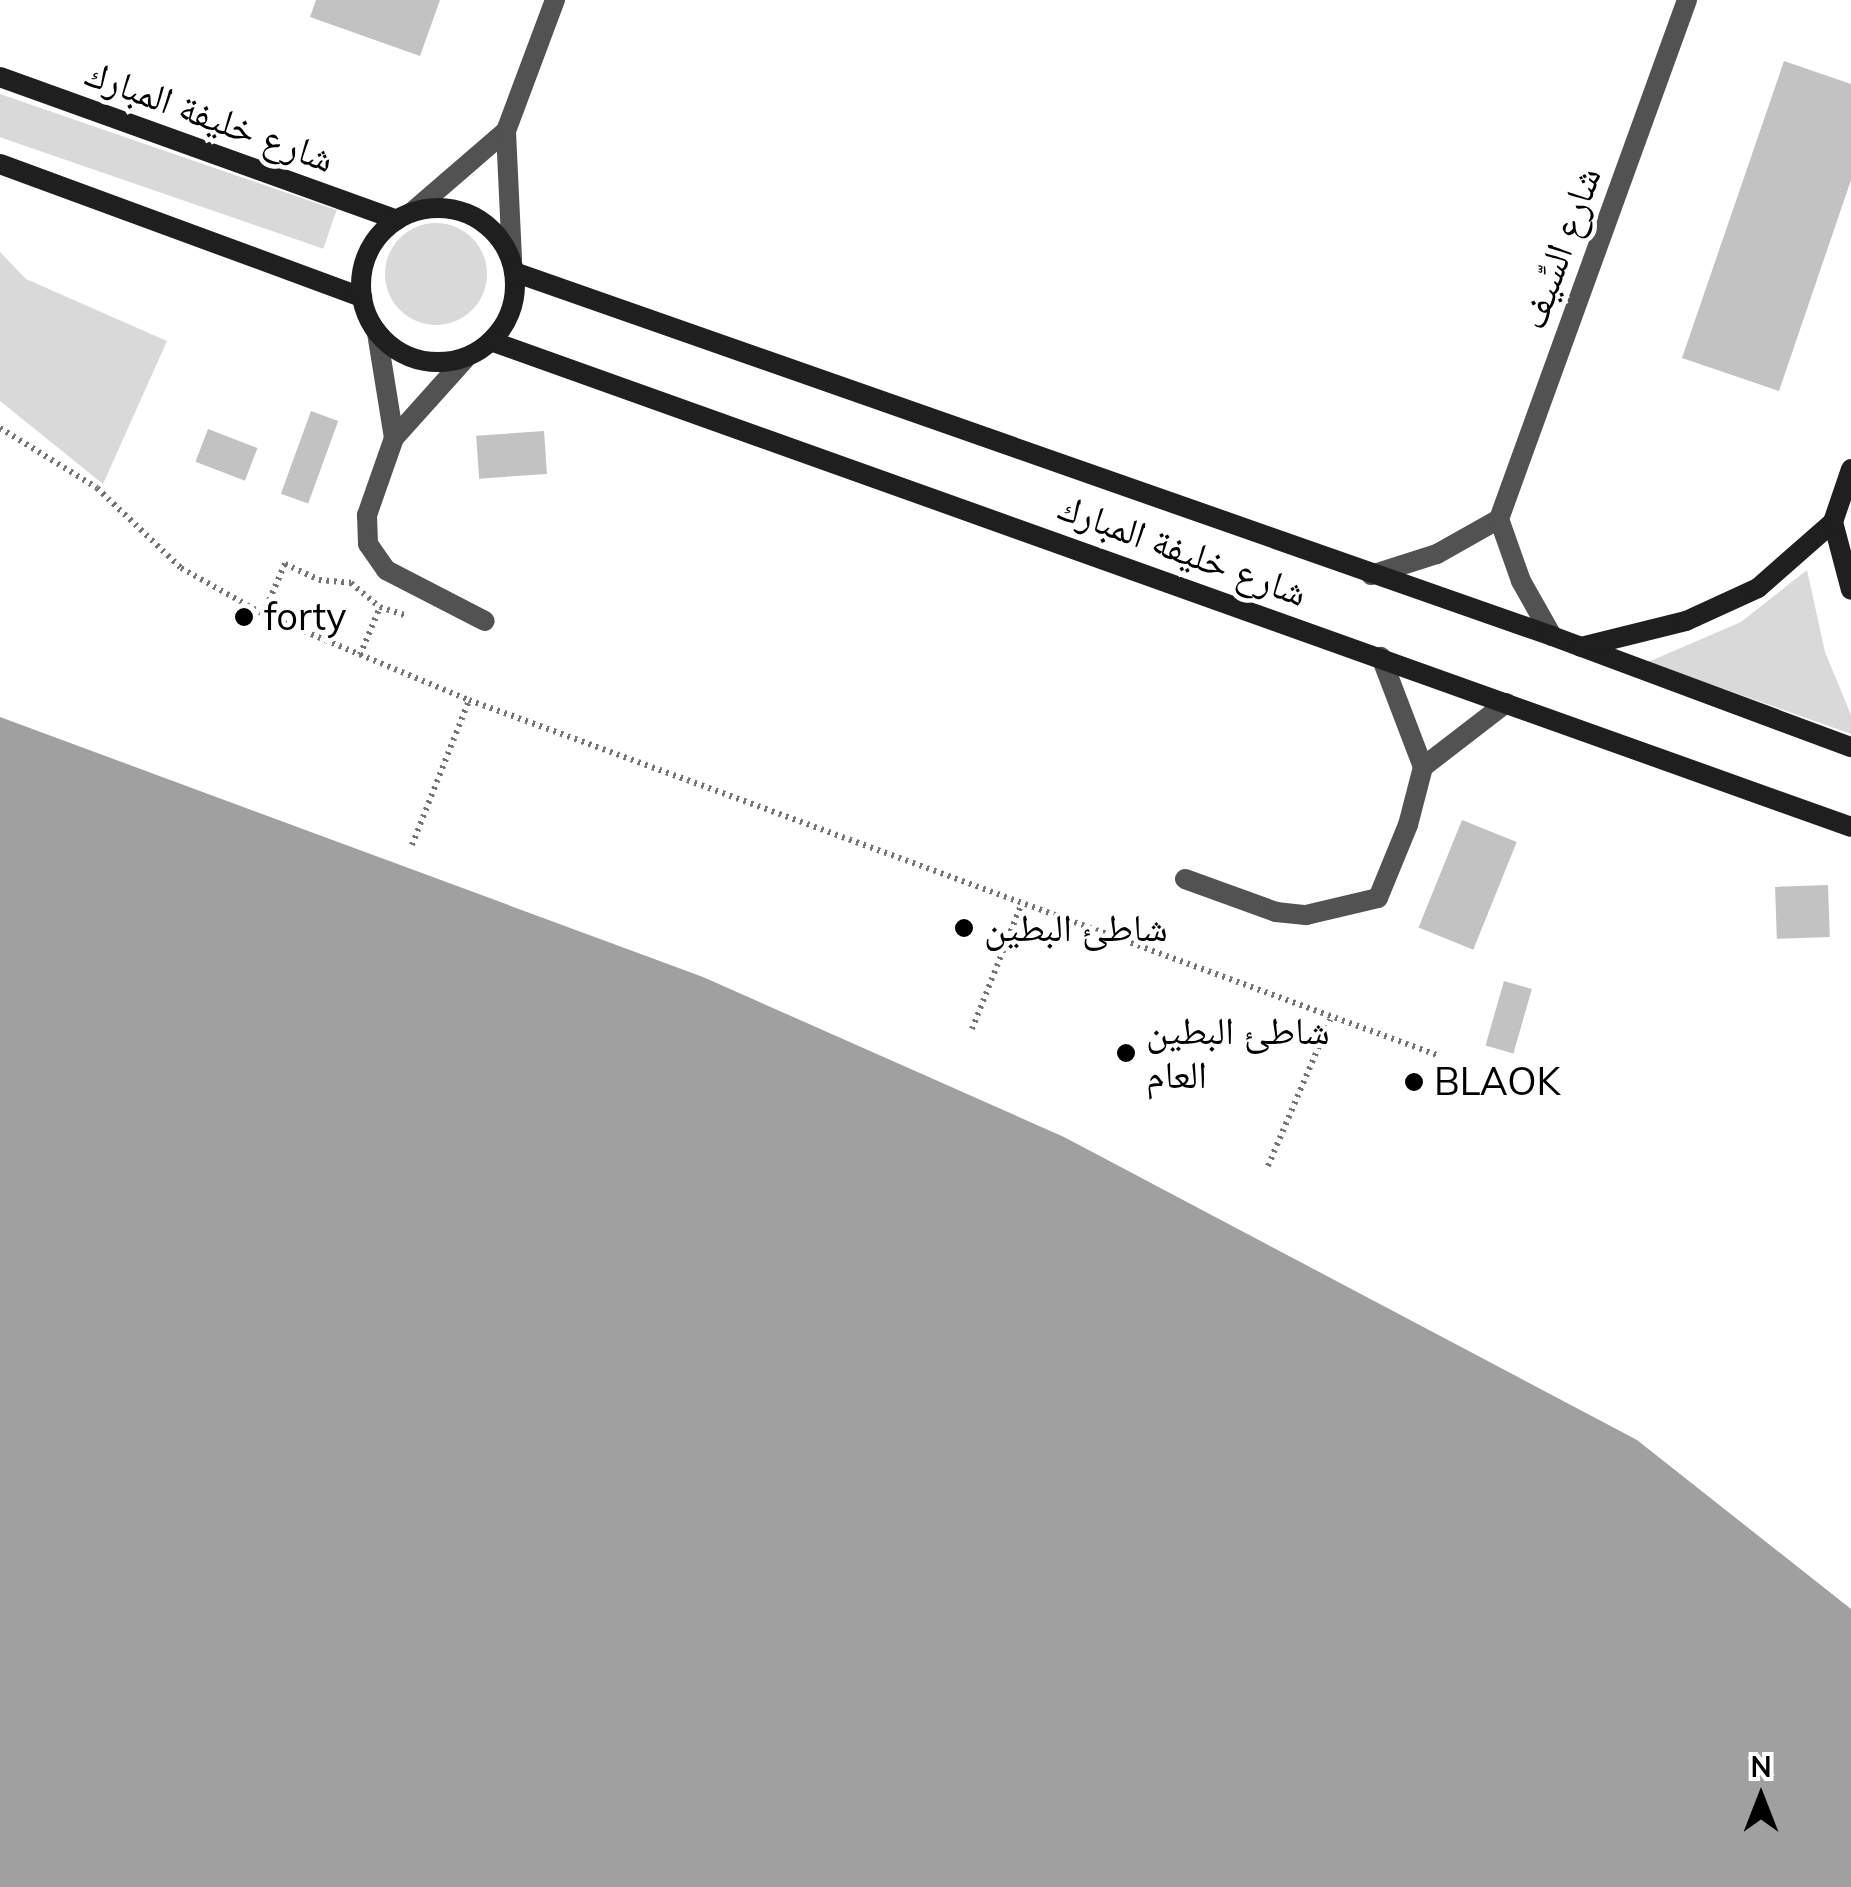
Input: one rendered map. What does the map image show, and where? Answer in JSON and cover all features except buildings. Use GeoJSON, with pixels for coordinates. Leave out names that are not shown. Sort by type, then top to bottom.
{"type":"FeatureCollection","features":[{"type":"Feature","properties":{"kind":"street"},"geometry":{"type":"LineString","coordinates":[[485,621],[386,570],[368,544],[367,515],[394,438],[465,359],[491,341],[513,307],[506,131],[555,0]]}},
{"type":"Feature","properties":{"kind":"street","name":"شارع السِّيف"},"geometry":{"type":"LineString","coordinates":[[1498,519],[1688,0]]}},
{"type":"Feature","properties":{"kind":"street","name":"شارع خليفة المبارك"},"geometry":{"type":"LineString","coordinates":[[0,77],[405,216]]}},
{"type":"Feature","properties":{"kind":"street"},"geometry":{"type":"LineString","coordinates":[[394,438],[376,333],[362,297],[363,264],[374,242],[506,131]]}},
{"type":"Feature","properties":{"kind":"street"},"geometry":{"type":"LineString","coordinates":[[0,164],[362,297]]}},
{"type":"Feature","properties":{"kind":"street"},"geometry":{"type":"LineString","coordinates":[[405,216],[448,209],[482,221],[500,238],[513,266]]}},
{"type":"Feature","properties":{"kind":"street","name":"شارع خليفة المبارك"},"geometry":{"type":"LineString","coordinates":[[513,266],[1851,746]]}},
{"type":"Feature","properties":{"kind":"street"},"geometry":{"type":"LineString","coordinates":[[376,333],[394,350],[416,360],[441,363],[465,359]]}},
{"type":"Feature","properties":{"kind":"street","name":"شارع خليفة المبارك"},"geometry":{"type":"LineString","coordinates":[[491,341],[1851,828]]}},
{"type":"Feature","properties":{"kind":"street"},"geometry":{"type":"LineString","coordinates":[[1581,647],[1686,621],[1758,588],[1833,522],[1851,469]]}},
{"type":"Feature","properties":{"kind":"street"},"geometry":{"type":"LineString","coordinates":[[1372,575],[1437,554],[1498,519],[1520,581],[1552,636]]}},
{"type":"Feature","properties":{"kind":"street"},"geometry":{"type":"LineString","coordinates":[[1833,522],[1851,590]]}},
{"type":"Feature","properties":{"kind":"street"},"geometry":{"type":"LineString","coordinates":[[1185,879],[1271,912],[1291,914],[1306,915],[1378,898],[1408,825],[1424,767],[1381,657]]}},
{"type":"Feature","properties":{"kind":"street"},"geometry":{"type":"LineString","coordinates":[[1424,767],[1506,704]]}},
{"type":"Feature","properties":{"kind":"path"},"geometry":{"type":"LineString","coordinates":[[0,428],[97,488],[181,568],[263,614],[469,700],[1330,1020],[1437,1055]]}},
{"type":"Feature","properties":{"kind":"path"},"geometry":{"type":"LineString","coordinates":[[263,614],[285,564],[319,580],[351,584],[380,607],[418,620]]}},
{"type":"Feature","properties":{"kind":"path"},"geometry":{"type":"LineString","coordinates":[[360,656],[380,607]]}},
{"type":"Feature","properties":{"kind":"path"},"geometry":{"type":"LineString","coordinates":[[412,845],[469,700]]}},
{"type":"Feature","properties":{"kind":"path"},"geometry":{"type":"LineString","coordinates":[[972,1029],[1021,905]]}},
{"type":"Feature","properties":{"kind":"path"},"geometry":{"type":"LineString","coordinates":[[1268,1166],[1330,1020]]}},
{"type":"Feature","properties":{"kind":"shaded area"},"geometry":{"type":"Polygon","coordinates":[[[0,94],[337,210],[323,249],[0,137],[0,94]]]}},
{"type":"Feature","properties":{"kind":"shaded area"},"geometry":{"type":"Polygon","coordinates":[[[436,223],[455,227],[472,238],[483,255],[487,274],[483,293],[472,310],[455,321],[436,325],[417,321],[400,310],[389,293],[385,274],[389,255],[400,238],[417,227],[436,223]]]}},
{"type":"Feature","properties":{"kind":"shaded area"},"geometry":{"type":"Polygon","coordinates":[[[0,252],[26,279],[167,341],[103,484],[0,401],[0,252]]]}},
{"type":"Feature","properties":{"kind":"shaded area"},"geometry":{"type":"Polygon","coordinates":[[[1807,570],[1825,652],[1851,715],[1851,734],[1648,662],[1741,622],[1807,570]]]}},
{"type":"Feature","properties":{"kind":"shaded area"},"geometry":{"type":"Polygon","coordinates":[[[0,717],[703,977],[1064,1137],[1637,1440],[1851,1609],[1851,1887],[0,1887],[0,717]]]}},
{"type":"Feature","properties":{"kind":"place","name":"forty"},"geometry":{"type":"Point","coordinates":[244,617]}},
{"type":"Feature","properties":{"kind":"place","name":"شاطئ البطين"},"geometry":{"type":"Point","coordinates":[964,928]}},
{"type":"Feature","properties":{"kind":"place","name":"شاطئ البطين العام"},"geometry":{"type":"Point","coordinates":[1126,1053]}},
{"type":"Feature","properties":{"kind":"place","name":"BLAOK"},"geometry":{"type":"Point","coordinates":[1414,1082]}}]}
